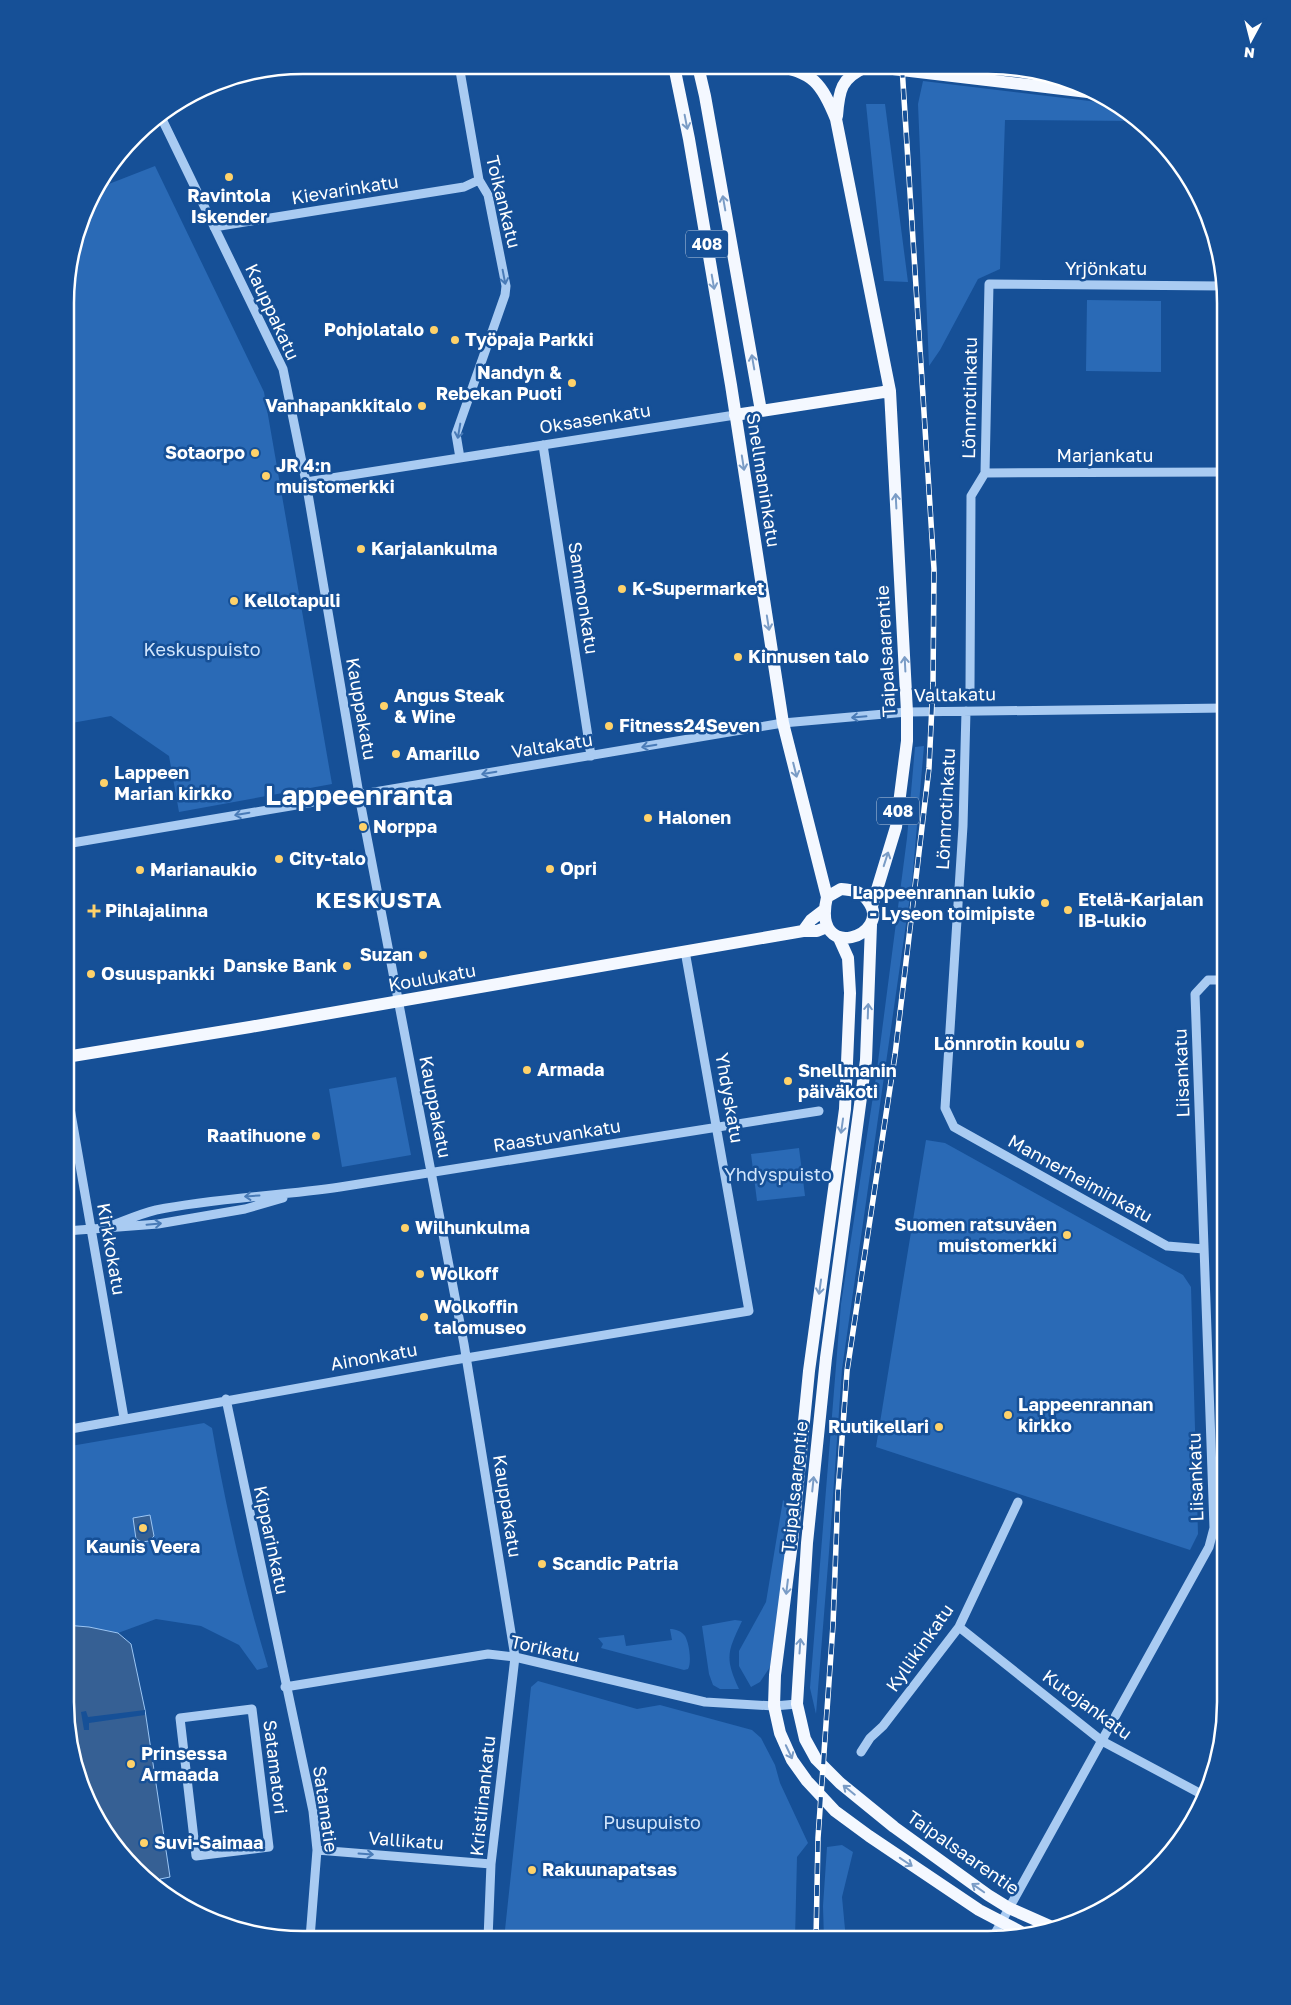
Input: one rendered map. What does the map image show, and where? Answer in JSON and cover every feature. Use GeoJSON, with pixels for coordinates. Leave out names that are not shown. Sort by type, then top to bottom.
{"type":"FeatureCollection","features":[{"type":"Feature","properties":{"kind":"main road","name":"Snellmaninkatu"},"geometry":{"type":"LineString","coordinates":[[676,74],[736,415],[783,723],[827,897]]}},
{"type":"Feature","properties":{"kind":"main road","name":"Snellmaninkatu"},"geometry":{"type":"LineString","coordinates":[[699,74],[761,410]]}},
{"type":"Feature","properties":{"kind":"main road","name":"408"},"geometry":{"type":"LineString","coordinates":[[804,74],[813,79],[826,96],[836,119],[890,391]]}},
{"type":"Feature","properties":{"kind":"main road","name":"408"},"geometry":{"type":"LineString","coordinates":[[836,119],[838,102],[845,82],[853,74]]}},
{"type":"Feature","properties":{"kind":"main road"},"geometry":{"type":"LineString","coordinates":[[935,74],[1074,90]]}},
{"type":"Feature","properties":{"kind":"main road","name":"Oksasenkatu"},"geometry":{"type":"LineString","coordinates":[[736,415],[890,391]]}},
{"type":"Feature","properties":{"kind":"main road","name":"Taipalsaarentie"},"geometry":{"type":"LineString","coordinates":[[872,906],[896,827],[907,741],[890,391]]}},
{"type":"Feature","properties":{"kind":"main road"},"geometry":{"type":"LineString","coordinates":[[827,897],[841,889],[858,891],[872,906]]}},
{"type":"Feature","properties":{"kind":"main road","name":"408"},"geometry":{"type":"LineString","coordinates":[[827,897],[824,910],[827,928]]}},
{"type":"Feature","properties":{"kind":"main road","name":"408"},"geometry":{"type":"LineString","coordinates":[[871,925],[872,906]]}},
{"type":"Feature","properties":{"kind":"main road"},"geometry":{"type":"LineString","coordinates":[[803,931],[811,920],[824,910]]}},
{"type":"Feature","properties":{"kind":"main road"},"geometry":{"type":"LineString","coordinates":[[827,928],[839,938],[853,938],[871,925]]}},
{"type":"Feature","properties":{"kind":"main road","name":"Taipalsaarentie"},"geometry":{"type":"LineString","coordinates":[[871,925],[866,1060],[824,1377],[807,1543],[797,1704],[805,1739],[816,1759],[840,1783],[945,1865],[988,1895],[1009,1908],[1045,1924]]}},
{"type":"Feature","properties":{"kind":"main road","name":"Koulukatu"},"geometry":{"type":"LineString","coordinates":[[74,1057],[827,928]]}},
{"type":"Feature","properties":{"kind":"main road","name":"Taipalsaarentie"},"geometry":{"type":"LineString","coordinates":[[839,938],[848,958],[850,993],[845,1109],[809,1371],[792,1543],[775,1675],[774,1706],[780,1733],[792,1760],[807,1781],[835,1810],[886,1848],[979,1910],[1016,1929]]}},
{"type":"Feature","properties":{"kind":"street","name":"Toikankatu"},"geometry":{"type":"LineString","coordinates":[[460,74],[479,180],[488,195],[506,286],[505,295],[456,434],[460,458]]}},
{"type":"Feature","properties":{"kind":"street","name":"Kauppakatu"},"geometry":{"type":"LineString","coordinates":[[163,121],[283,369],[306,482],[359,795],[466,1358],[515,1658]]}},
{"type":"Feature","properties":{"kind":"street","name":"Kievarinkatu"},"geometry":{"type":"LineString","coordinates":[[214,227],[464,188],[479,180]]}},
{"type":"Feature","properties":{"kind":"street","name":"Yrjönkatu"},"geometry":{"type":"LineString","coordinates":[[989,284],[1217,286]]}},
{"type":"Feature","properties":{"kind":"street","name":"Lönnrotinkatu"},"geometry":{"type":"LineString","coordinates":[[970,688],[970,496],[985,473],[989,284]]}},
{"type":"Feature","properties":{"kind":"street","name":"Oksasenkatu"},"geometry":{"type":"LineString","coordinates":[[306,482],[736,415]]}},
{"type":"Feature","properties":{"kind":"street","name":"Sammonkatu"},"geometry":{"type":"LineString","coordinates":[[543,445],[591,756]]}},
{"type":"Feature","properties":{"kind":"street","name":"Marjankatu"},"geometry":{"type":"LineString","coordinates":[[985,473],[1217,472]]}},
{"type":"Feature","properties":{"kind":"street","name":"Valtakatu"},"geometry":{"type":"LineString","coordinates":[[74,843],[783,723],[907,712],[1217,708]]}},
{"type":"Feature","properties":{"kind":"street","name":"Lönnrotinkatu"},"geometry":{"type":"LineString","coordinates":[[949,1118],[945,1108],[963,826],[966,711]]}},
{"type":"Feature","properties":{"kind":"street","name":"Yhdyskatu"},"geometry":{"type":"LineString","coordinates":[[686,951],[749,1311]]}},
{"type":"Feature","properties":{"kind":"street","name":"Liisankatu"},"geometry":{"type":"LineString","coordinates":[[996,1931],[1210,1547],[1214,1528],[1195,994],[1208,980],[1217,980]]}},
{"type":"Feature","properties":{"kind":"street","name":"Raastuvankatu"},"geometry":{"type":"LineString","coordinates":[[105,1228],[155,1211],[242,1197],[300,1193],[819,1111]]}},
{"type":"Feature","properties":{"kind":"street","name":"Mannerheiminkatu"},"geometry":{"type":"LineString","coordinates":[[949,1118],[954,1127],[1167,1246],[1204,1249]]}},
{"type":"Feature","properties":{"kind":"street","name":"Kirkkokatu"},"geometry":{"type":"LineString","coordinates":[[74,1132],[124,1418]]}},
{"type":"Feature","properties":{"kind":"street","name":"Raastuvankatu"},"geometry":{"type":"LineString","coordinates":[[74,1231],[158,1224],[236,1211],[300,1193]]}},
{"type":"Feature","properties":{"kind":"street","name":"Ainonkatu"},"geometry":{"type":"LineString","coordinates":[[74,1428],[226,1399],[749,1311]]}},
{"type":"Feature","properties":{"kind":"street","name":"Kipparinkatu"},"geometry":{"type":"LineString","coordinates":[[226,1399],[285,1687]]}},
{"type":"Feature","properties":{"kind":"street","name":"Kyllikinkatu"},"geometry":{"type":"LineString","coordinates":[[861,1752],[870,1738],[883,1726],[959,1627],[1018,1502]]}},
{"type":"Feature","properties":{"kind":"street","name":"Kutojankatu"},"geometry":{"type":"LineString","coordinates":[[959,1627],[1102,1741],[1199,1793]]}},
{"type":"Feature","properties":{"kind":"street","name":"Torikatu"},"geometry":{"type":"LineString","coordinates":[[285,1687],[488,1654],[515,1658],[705,1702],[774,1706],[797,1704]]}},
{"type":"Feature","properties":{"kind":"street","name":"Kristiinankatu"},"geometry":{"type":"LineString","coordinates":[[488,1931],[492,1864],[515,1658]]}},
{"type":"Feature","properties":{"kind":"street","name":"Satamatie"},"geometry":{"type":"LineString","coordinates":[[285,1687],[313,1811],[317,1850],[311,1931]]}},
{"type":"Feature","properties":{"kind":"street","name":"Satamatori"},"geometry":{"type":"LineString","coordinates":[[252,1709],[269,1847],[196,1856],[180,1718],[252,1709]]}},
{"type":"Feature","properties":{"kind":"street","name":"Vallikatu"},"geometry":{"type":"LineString","coordinates":[[317,1850],[492,1864]]}},
{"type":"Feature","properties":{"kind":"green space"},"geometry":{"type":"Polygon","coordinates":[[[923,81],[1100,102],[1128,121],[1005,120],[1000,269],[978,279],[940,350],[929,366],[918,104],[923,81]]]}},
{"type":"Feature","properties":{"kind":"green space"},"geometry":{"type":"Polygon","coordinates":[[[866,104],[885,104],[908,282],[884,281],[866,104]]]}},
{"type":"Feature","properties":{"kind":"green space","name":"Keskuspuisto"},"geometry":{"type":"Polygon","coordinates":[[[155,166],[264,392],[332,784],[179,812],[169,756],[111,716],[74,723],[74,287],[78,258],[86,229],[106,185],[155,166]]]}},
{"type":"Feature","properties":{"kind":"green space"},"geometry":{"type":"Polygon","coordinates":[[[1087,300],[1161,301],[1161,372],[1086,371],[1087,300]]]}},
{"type":"Feature","properties":{"kind":"green space"},"geometry":{"type":"Polygon","coordinates":[[[924,746],[912,882],[842,1369],[816,1714],[810,1688],[841,1304],[876,1077],[907,838],[915,747],[924,746]]]}},
{"type":"Feature","properties":{"kind":"green space"},"geometry":{"type":"Polygon","coordinates":[[[396,1077],[411,1155],[342,1167],[329,1089],[396,1077]]]}},
{"type":"Feature","properties":{"kind":"green space"},"geometry":{"type":"Polygon","coordinates":[[[926,1140],[945,1143],[1183,1275],[1191,1287],[1198,1534],[1190,1550],[876,1447],[926,1140]]]}},
{"type":"Feature","properties":{"kind":"green space","name":"Yhdyspuisto"},"geometry":{"type":"Polygon","coordinates":[[[799,1148],[805,1196],[757,1201],[751,1154],[799,1148]]]}},
{"type":"Feature","properties":{"kind":"green space"},"geometry":{"type":"Polygon","coordinates":[[[204,1423],[212,1428],[236,1548],[268,1667],[257,1670],[239,1645],[201,1626],[156,1619],[118,1633],[74,1626],[74,1445],[204,1423]]]}},
{"type":"Feature","properties":{"kind":"green space"},"geometry":{"type":"Polygon","coordinates":[[[783,1500],[792,1509],[770,1667],[760,1682],[751,1687],[739,1666],[739,1651],[766,1602],[783,1500]]]}},
{"type":"Feature","properties":{"kind":"green space"},"geometry":{"type":"Polygon","coordinates":[[[735,1620],[742,1621],[731,1647],[730,1661],[739,1689],[720,1689],[713,1685],[709,1674],[702,1626],[735,1620]]]}},
{"type":"Feature","properties":{"kind":"green space"},"geometry":{"type":"Polygon","coordinates":[[[670,1629],[676,1630],[685,1636],[690,1657],[688,1669],[684,1670],[601,1648],[603,1644],[598,1638],[624,1635],[626,1646],[672,1640],[670,1629]]]}},
{"type":"Feature","properties":{"kind":"green space","name":"Pusupuisto"},"geometry":{"type":"Polygon","coordinates":[[[538,1681],[637,1709],[660,1705],[752,1730],[761,1738],[775,1765],[780,1783],[808,1843],[797,1857],[795,1931],[505,1931],[531,1687],[538,1681]]]}},
{"type":"Feature","properties":{"kind":"green space"},"geometry":{"type":"Polygon","coordinates":[[[842,1845],[853,1852],[842,1897],[845,1931],[824,1931],[823,1906],[827,1847],[842,1845]]]}},
{"type":"Feature","properties":{"kind":"shaded area"},"geometry":{"type":"Polygon","coordinates":[[[150,1515],[154,1536],[149,1541],[142,1542],[136,1539],[133,1518],[150,1515]]]}},
{"type":"Feature","properties":{"kind":"shaded area"},"geometry":{"type":"Polygon","coordinates":[[[74,1626],[118,1633],[131,1644],[145,1710],[170,1877],[160,1879],[160,1882],[141,1864],[112,1830],[97,1804],[86,1776],[78,1747],[74,1718],[74,1626]]]}},
{"type":"Feature","properties":{"kind":"pier"},"geometry":{"type":"Polygon","coordinates":[[[145,1710],[145,1715],[89,1723],[89,1730],[84,1730],[81,1712],[86,1711],[88,1717],[145,1710]]]}},
{"type":"Feature","properties":{"kind":"railway"},"geometry":{"type":"LineString","coordinates":[[816,1931],[818,1838],[833,1625],[838,1493],[847,1371],[895,1055],[929,768],[933,684],[934,569],[902,74]]}},
{"type":"Feature","properties":{"kind":"place","name":"Ravintola Iskender"},"geometry":{"type":"Point","coordinates":[229,177]}},
{"type":"Feature","properties":{"kind":"place","name":"Pohjolatalo"},"geometry":{"type":"Point","coordinates":[434,330]}},
{"type":"Feature","properties":{"kind":"place","name":"Työpaja Parkki"},"geometry":{"type":"Point","coordinates":[455,340]}},
{"type":"Feature","properties":{"kind":"place","name":"Nandyn & Rebekan Puoti"},"geometry":{"type":"Point","coordinates":[572,383]}},
{"type":"Feature","properties":{"kind":"place","name":"Vanhapankkitalo"},"geometry":{"type":"Point","coordinates":[422,406]}},
{"type":"Feature","properties":{"kind":"place","name":"Sotaorpo"},"geometry":{"type":"Point","coordinates":[255,453]}},
{"type":"Feature","properties":{"kind":"place","name":"JR 4:n muistomerkki"},"geometry":{"type":"Point","coordinates":[266,476]}},
{"type":"Feature","properties":{"kind":"place","name":"Karjalankulma"},"geometry":{"type":"Point","coordinates":[361,549]}},
{"type":"Feature","properties":{"kind":"place","name":"K-Supermarket"},"geometry":{"type":"Point","coordinates":[622,589]}},
{"type":"Feature","properties":{"kind":"place","name":"Kellotapuli"},"geometry":{"type":"Point","coordinates":[234,601]}},
{"type":"Feature","properties":{"kind":"place","name":"Kinnusen talo"},"geometry":{"type":"Point","coordinates":[738,657]}},
{"type":"Feature","properties":{"kind":"place","name":"Angus Steak & Wine"},"geometry":{"type":"Point","coordinates":[384,706]}},
{"type":"Feature","properties":{"kind":"place","name":"Fitness24Seven"},"geometry":{"type":"Point","coordinates":[609,726]}},
{"type":"Feature","properties":{"kind":"place","name":"Amarillo"},"geometry":{"type":"Point","coordinates":[396,754]}},
{"type":"Feature","properties":{"kind":"place","name":"Lappeen Marian kirkko"},"geometry":{"type":"Point","coordinates":[104,783]}},
{"type":"Feature","properties":{"kind":"place","name":"Halonen"},"geometry":{"type":"Point","coordinates":[648,818]}},
{"type":"Feature","properties":{"kind":"place","name":"Norppa"},"geometry":{"type":"Point","coordinates":[363,827]}},
{"type":"Feature","properties":{"kind":"place","name":"City-talo"},"geometry":{"type":"Point","coordinates":[279,859]}},
{"type":"Feature","properties":{"kind":"place","name":"Opri"},"geometry":{"type":"Point","coordinates":[550,869]}},
{"type":"Feature","properties":{"kind":"place","name":"Marianaukio"},"geometry":{"type":"Point","coordinates":[140,870]}},
{"type":"Feature","properties":{"kind":"place","name":"Lappeenrannan lukio - Lyseon toimipiste"},"geometry":{"type":"Point","coordinates":[1045,903]}},
{"type":"Feature","properties":{"kind":"place","name":"Etelä-Karjalan IB-lukio"},"geometry":{"type":"Point","coordinates":[1068,910]}},
{"type":"Feature","properties":{"kind":"place","name":"Pihlajalinna"},"geometry":{"type":"Point","coordinates":[94,911]}},
{"type":"Feature","properties":{"kind":"place","name":"Suzan"},"geometry":{"type":"Point","coordinates":[423,955]}},
{"type":"Feature","properties":{"kind":"place","name":"Danske Bank"},"geometry":{"type":"Point","coordinates":[347,966]}},
{"type":"Feature","properties":{"kind":"place","name":"Osuuspankki"},"geometry":{"type":"Point","coordinates":[91,974]}},
{"type":"Feature","properties":{"kind":"place","name":"Lönnrotin koulu"},"geometry":{"type":"Point","coordinates":[1080,1044]}},
{"type":"Feature","properties":{"kind":"place","name":"Armada"},"geometry":{"type":"Point","coordinates":[527,1070]}},
{"type":"Feature","properties":{"kind":"place","name":"Snellmanin päiväkoti"},"geometry":{"type":"Point","coordinates":[788,1081]}},
{"type":"Feature","properties":{"kind":"place","name":"Raatihuone"},"geometry":{"type":"Point","coordinates":[316,1136]}},
{"type":"Feature","properties":{"kind":"place","name":"Wilhunkulma"},"geometry":{"type":"Point","coordinates":[405,1228]}},
{"type":"Feature","properties":{"kind":"place","name":"Suomen ratsuväen muistomerkki"},"geometry":{"type":"Point","coordinates":[1067,1235]}},
{"type":"Feature","properties":{"kind":"place","name":"Wolkoff"},"geometry":{"type":"Point","coordinates":[420,1274]}},
{"type":"Feature","properties":{"kind":"place","name":"Wolkoffin talomuseo"},"geometry":{"type":"Point","coordinates":[424,1317]}},
{"type":"Feature","properties":{"kind":"place","name":"Lappeenrannan kirkko"},"geometry":{"type":"Point","coordinates":[1008,1415]}},
{"type":"Feature","properties":{"kind":"place","name":"Ruutikellari"},"geometry":{"type":"Point","coordinates":[939,1427]}},
{"type":"Feature","properties":{"kind":"place","name":"Kaunis Veera"},"geometry":{"type":"Point","coordinates":[143,1528]}},
{"type":"Feature","properties":{"kind":"place","name":"Scandic Patria"},"geometry":{"type":"Point","coordinates":[542,1564]}},
{"type":"Feature","properties":{"kind":"place","name":"Prinsessa Armaada"},"geometry":{"type":"Point","coordinates":[131,1764]}},
{"type":"Feature","properties":{"kind":"place","name":"Suvi-Saimaa"},"geometry":{"type":"Point","coordinates":[144,1843]}},
{"type":"Feature","properties":{"kind":"place","name":"Rakuunapatsas"},"geometry":{"type":"Point","coordinates":[532,1870]}},
{"type":"Feature","properties":{"kind":"district","name":"Lappeenranta"},"geometry":{"type":"Point","coordinates":[359,795]}},
{"type":"Feature","properties":{"kind":"district","name":"KESKUSTA"},"geometry":{"type":"Point","coordinates":[379,900]}}]}
